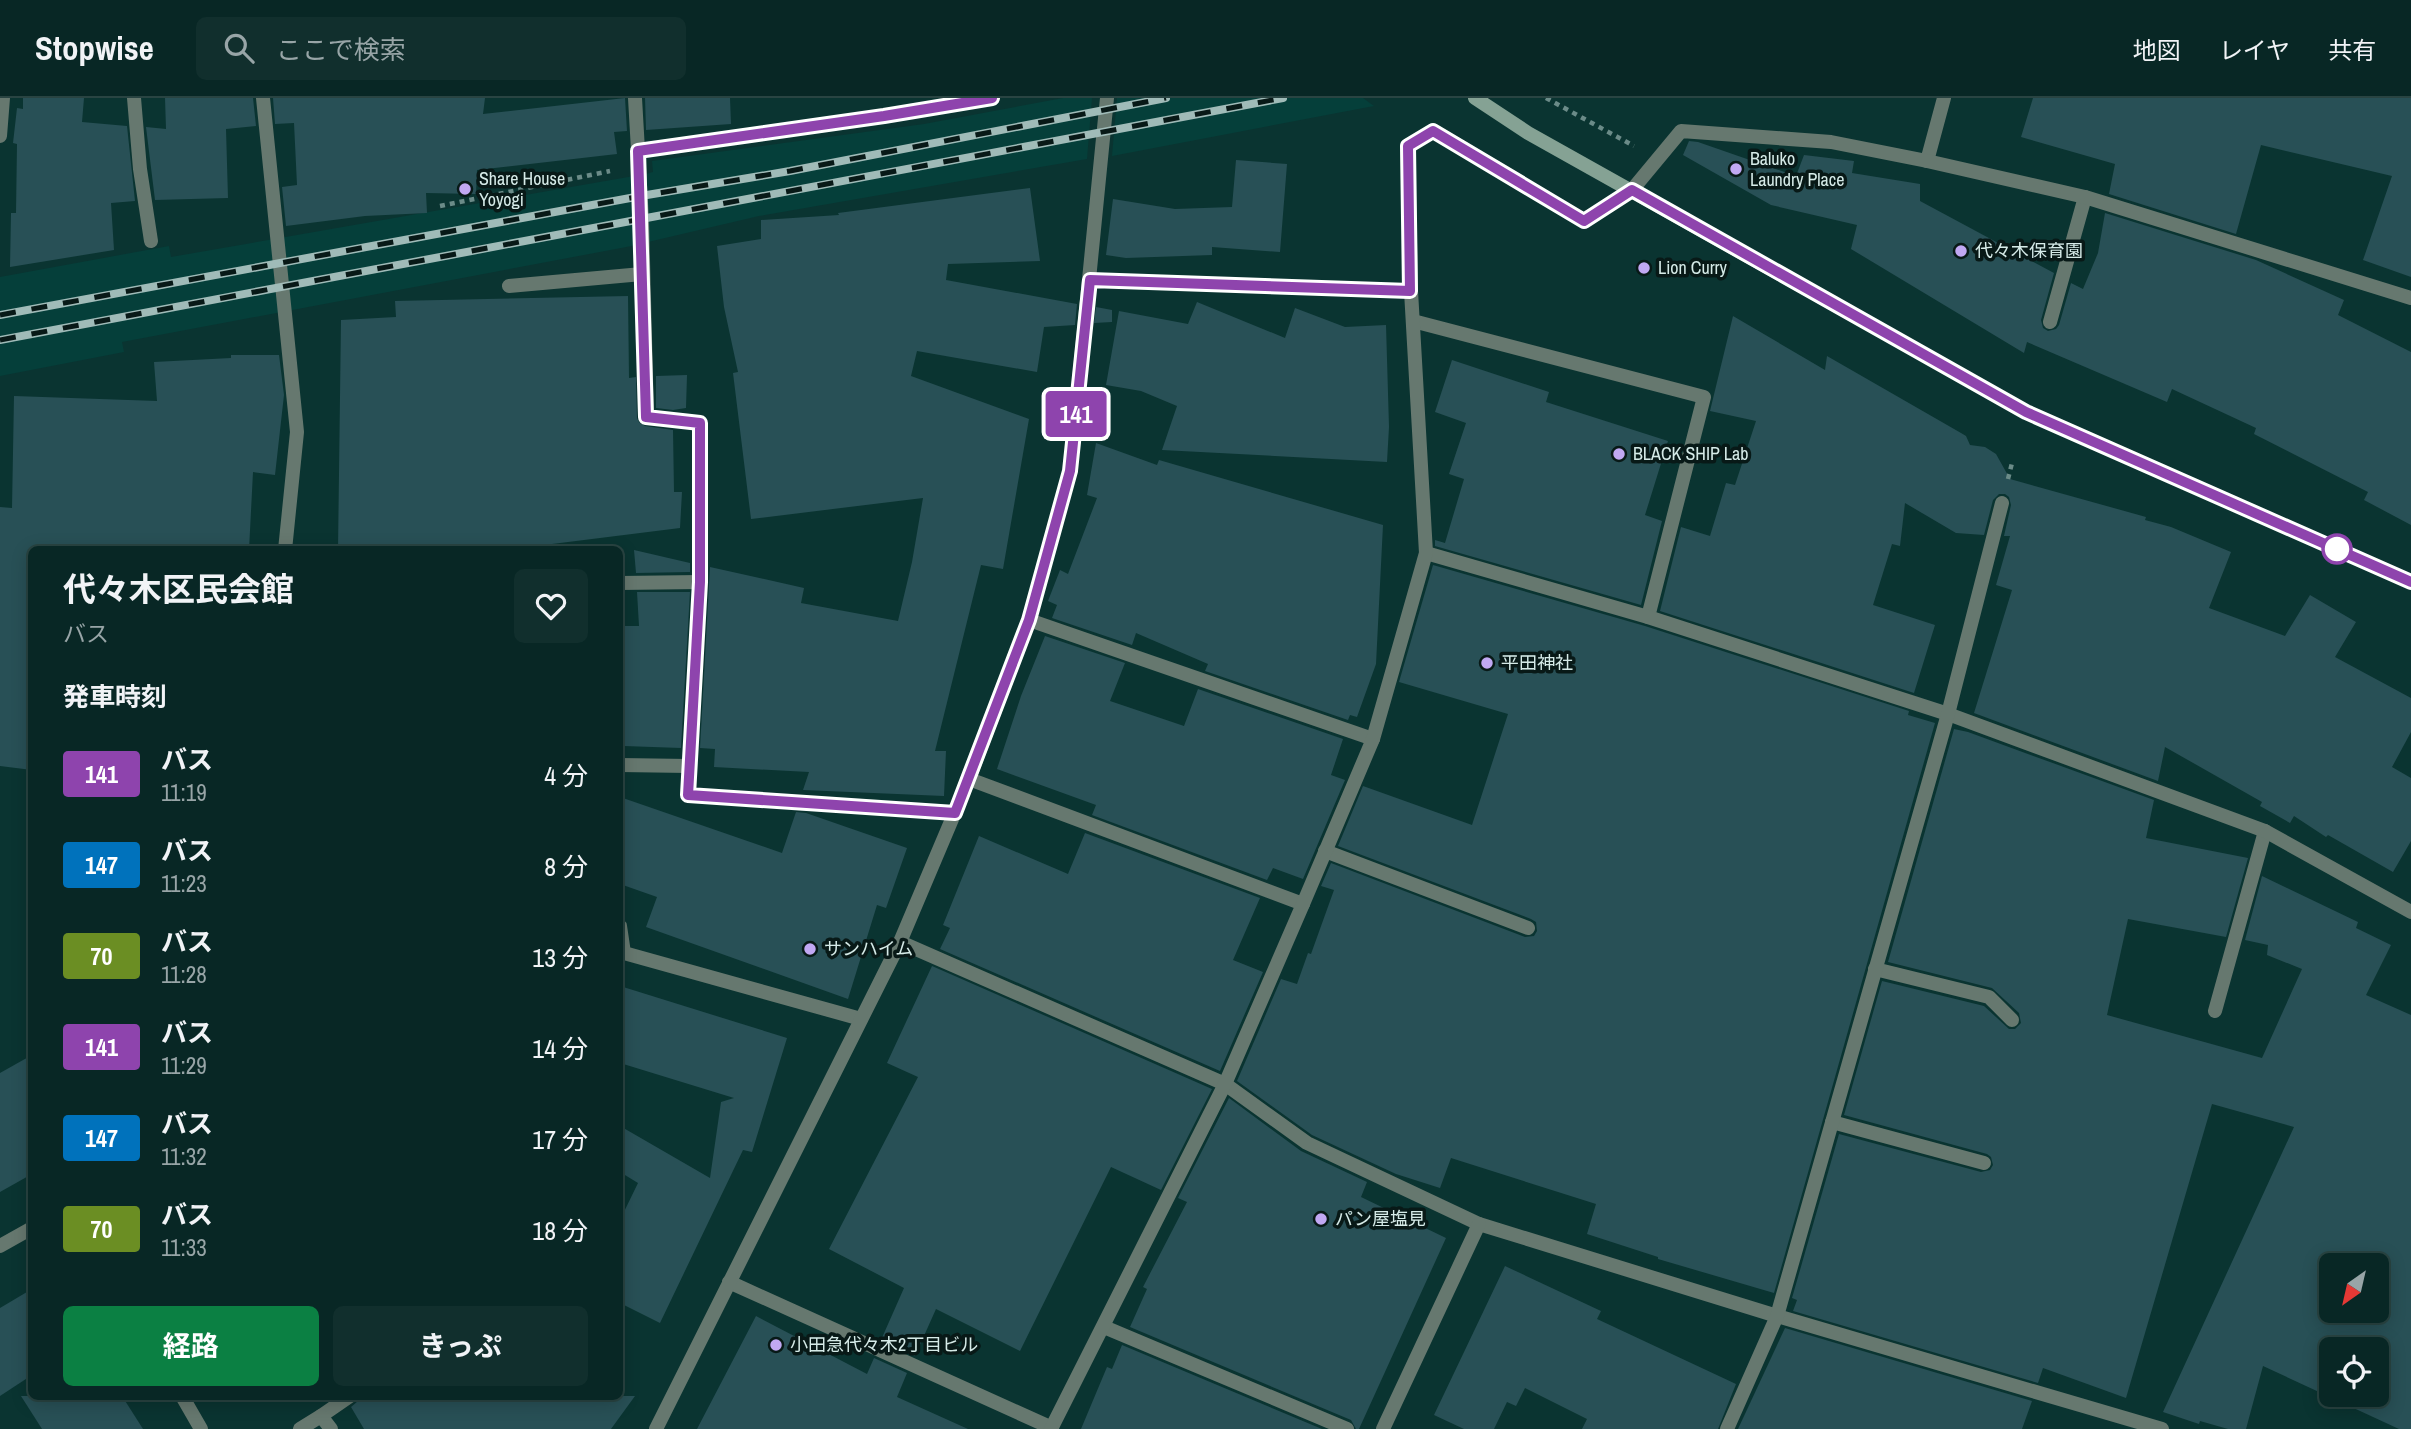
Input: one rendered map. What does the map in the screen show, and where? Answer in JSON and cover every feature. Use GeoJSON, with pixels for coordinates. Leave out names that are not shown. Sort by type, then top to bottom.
{"type":"FeatureCollection","features":[{"type":"Feature","properties":{"kind":"street"},"geometry":{"type":"LineString","coordinates":[[0,136],[3,98]]}},
{"type":"Feature","properties":{"kind":"street"},"geometry":{"type":"LineString","coordinates":[[134,98],[140,169],[151,241]]}},
{"type":"Feature","properties":{"kind":"street"},"geometry":{"type":"LineString","coordinates":[[263,98],[297,432],[285,546]]}},
{"type":"Feature","properties":{"kind":"street"},"geometry":{"type":"LineString","coordinates":[[635,98],[646,417],[700,423],[700,582],[688,795],[955,813]]}},
{"type":"Feature","properties":{"kind":"street"},"geometry":{"type":"LineString","coordinates":[[638,158],[992,98]]}},
{"type":"Feature","properties":{"kind":"street"},"geometry":{"type":"LineString","coordinates":[[656,1429],[900,942],[969,779],[1029,620],[1070,471],[1107,98]]}},
{"type":"Feature","properties":{"kind":"street"},"geometry":{"type":"LineString","coordinates":[[1475,98],[1528,133],[2026,412],[2411,582]]}},
{"type":"Feature","properties":{"kind":"street"},"geometry":{"type":"LineString","coordinates":[[1927,160],[1944,98]]}},
{"type":"Feature","properties":{"kind":"street"},"geometry":{"type":"LineString","coordinates":[[729,1282],[1052,1428],[1225,1084],[1373,739],[1426,553],[1410,291],[1408,146],[1433,131],[1584,221],[1632,190],[1681,131],[1831,142],[1927,160],[2085,197],[2411,298]]}},
{"type":"Feature","properties":{"kind":"street"},"geometry":{"type":"LineString","coordinates":[[2050,322],[2085,197]]}},
{"type":"Feature","properties":{"kind":"street"},"geometry":{"type":"LineString","coordinates":[[509,286],[642,274]]}},
{"type":"Feature","properties":{"kind":"street"},"geometry":{"type":"LineString","coordinates":[[1090,280],[1410,291]]}},
{"type":"Feature","properties":{"kind":"street"},"geometry":{"type":"LineString","coordinates":[[1413,321],[1704,397],[1648,617]]}},
{"type":"Feature","properties":{"kind":"street"},"geometry":{"type":"LineString","coordinates":[[1727,1429],[1777,1316],[1948,714],[2002,503]]}},
{"type":"Feature","properties":{"kind":"street"},"geometry":{"type":"LineString","coordinates":[[1426,553],[1648,617],[1948,714],[2265,831],[2411,912]]}},
{"type":"Feature","properties":{"kind":"street"},"geometry":{"type":"LineString","coordinates":[[623,583],[700,582]]}},
{"type":"Feature","properties":{"kind":"street"},"geometry":{"type":"LineString","coordinates":[[1029,620],[1373,739]]}},
{"type":"Feature","properties":{"kind":"street"},"geometry":{"type":"LineString","coordinates":[[623,765],[689,766]]}},
{"type":"Feature","properties":{"kind":"street"},"geometry":{"type":"LineString","coordinates":[[969,779],[1303,904]]}},
{"type":"Feature","properties":{"kind":"street"},"geometry":{"type":"LineString","coordinates":[[2215,1011],[2265,831]]}},
{"type":"Feature","properties":{"kind":"street"},"geometry":{"type":"LineString","coordinates":[[1325,851],[1528,928]]}},
{"type":"Feature","properties":{"kind":"street"},"geometry":{"type":"LineString","coordinates":[[900,942],[1225,1084],[1307,1143],[1479,1224],[1777,1316],[2162,1429]]}},
{"type":"Feature","properties":{"kind":"street"},"geometry":{"type":"LineString","coordinates":[[623,946],[624,953],[861,1018]]}},
{"type":"Feature","properties":{"kind":"street"},"geometry":{"type":"LineString","coordinates":[[1875,970],[1989,997],[2012,1020]]}},
{"type":"Feature","properties":{"kind":"street"},"geometry":{"type":"LineString","coordinates":[[1832,1122],[1984,1163]]}},
{"type":"Feature","properties":{"kind":"street"},"geometry":{"type":"LineString","coordinates":[[1383,1429],[1479,1224]]}},
{"type":"Feature","properties":{"kind":"street"},"geometry":{"type":"LineString","coordinates":[[0,1246],[28,1230]]}},
{"type":"Feature","properties":{"kind":"street"},"geometry":{"type":"LineString","coordinates":[[1104,1327],[1347,1429]]}},
{"type":"Feature","properties":{"kind":"street"},"geometry":{"type":"LineString","coordinates":[[184,1400],[201,1429]]}},
{"type":"Feature","properties":{"kind":"street"},"geometry":{"type":"LineString","coordinates":[[300,1429],[344,1400]]}},
{"type":"Feature","properties":{"kind":"street"},"geometry":{"type":"LineString","coordinates":[[321,1416],[331,1429]]}},
{"type":"Feature","properties":{"kind":"path"},"geometry":{"type":"LineString","coordinates":[[1546,98],[1637,148]]}},
{"type":"Feature","properties":{"kind":"path"},"geometry":{"type":"LineString","coordinates":[[440,206],[638,158]]}},
{"type":"Feature","properties":{"kind":"shaded area"},"geometry":{"type":"Polygon","coordinates":[[[1063,98],[1092,98],[1087,159],[759,216],[648,242],[646,174],[653,172],[652,161],[924,124],[1063,98]]]}},
{"type":"Feature","properties":{"kind":"shaded area"},"geometry":{"type":"Polygon","coordinates":[[[1117,98],[1363,98],[1374,106],[1112,156],[1117,98]]]}},
{"type":"Feature","properties":{"kind":"shaded area"},"geometry":{"type":"Polygon","coordinates":[[[634,176],[637,245],[122,342],[124,352],[0,376],[0,277],[169,246],[171,257],[634,176]]]}},
{"type":"Feature","properties":{"kind":"building"},"geometry":{"type":"Polygon","coordinates":[[[23,98],[84,98],[82,122],[127,126],[135,201],[111,203],[114,250],[10,267],[11,213],[16,213],[17,144],[13,143],[17,108],[23,109],[23,98]]]}},
{"type":"Feature","properties":{"kind":"building"},"geometry":{"type":"Polygon","coordinates":[[[165,98],[253,98],[256,126],[226,129],[228,198],[155,200],[146,127],[166,129],[165,98]]]}},
{"type":"Feature","properties":{"kind":"building"},"geometry":{"type":"Polygon","coordinates":[[[273,98],[485,98],[483,114],[625,98],[627,131],[614,132],[617,154],[477,170],[476,194],[426,193],[427,213],[365,216],[286,226],[282,187],[297,185],[294,123],[275,124],[273,98]]]}},
{"type":"Feature","properties":{"kind":"building"},"geometry":{"type":"Polygon","coordinates":[[[645,98],[730,98],[731,124],[646,130],[645,98]]]}},
{"type":"Feature","properties":{"kind":"building"},"geometry":{"type":"Polygon","coordinates":[[[2033,98],[2411,98],[2411,277],[2363,260],[2392,176],[2261,145],[2236,234],[2109,194],[2115,164],[2021,137],[2033,98]]]}},
{"type":"Feature","properties":{"kind":"building"},"geometry":{"type":"Polygon","coordinates":[[[1689,141],[1796,176],[1804,155],[1854,161],[1852,173],[1920,184],[1920,201],[2054,273],[2041,320],[2043,328],[2048,331],[2059,325],[2071,283],[2083,289],[2098,253],[2105,213],[2256,260],[2344,300],[2338,315],[2411,352],[2411,525],[2364,500],[2368,492],[2254,434],[2256,428],[2172,389],[2167,402],[2027,342],[2024,353],[1851,249],[1857,225],[1771,205],[1683,155],[1689,141]]]}},
{"type":"Feature","properties":{"kind":"building"},"geometry":{"type":"Polygon","coordinates":[[[1236,160],[1287,164],[1280,252],[1212,247],[1212,255],[1126,258],[1106,255],[1113,199],[1175,209],[1232,207],[1236,160]]]}},
{"type":"Feature","properties":{"kind":"building"},"geometry":{"type":"Polygon","coordinates":[[[1030,188],[1040,261],[948,264],[946,280],[1077,304],[1075,325],[1044,327],[1037,372],[917,351],[911,376],[1029,419],[1003,569],[981,565],[935,751],[946,751],[944,796],[803,790],[809,772],[714,767],[715,749],[700,748],[710,567],[804,588],[801,603],[898,621],[923,498],[751,519],[733,373],[738,372],[724,307],[717,246],[761,239],[761,220],[839,215],[838,213],[1030,188]]]}},
{"type":"Feature","properties":{"kind":"building"},"geometry":{"type":"Polygon","coordinates":[[[628,296],[629,378],[636,377],[637,418],[645,426],[673,430],[674,492],[682,492],[680,528],[552,546],[338,546],[341,320],[396,317],[395,301],[628,296]]]}},
{"type":"Feature","properties":{"kind":"building"},"geometry":{"type":"Polygon","coordinates":[[[1197,302],[1285,338],[1295,308],[1345,327],[1386,325],[1389,427],[1387,462],[1162,450],[1177,406],[1141,391],[1106,385],[1119,311],[1188,324],[1197,302]]]}},
{"type":"Feature","properties":{"kind":"building"},"geometry":{"type":"Polygon","coordinates":[[[1096,307],[1112,310],[1112,322],[1094,323],[1096,307]]]}},
{"type":"Feature","properties":{"kind":"building"},"geometry":{"type":"Polygon","coordinates":[[[1733,316],[1825,370],[1827,356],[1966,436],[1970,445],[1985,447],[1996,454],[2010,479],[2146,517],[2145,520],[2171,527],[2231,552],[2209,608],[2285,636],[2310,595],[2356,622],[2335,657],[2411,698],[2411,732],[2392,767],[2411,778],[2411,841],[2393,872],[2328,835],[2326,837],[2294,816],[2290,823],[2260,806],[2262,802],[2165,747],[2158,781],[1974,713],[2012,590],[1996,585],[2010,536],[2004,536],[2011,505],[2005,494],[1999,494],[1993,500],[1984,535],[1956,533],[1905,503],[1900,546],[1892,544],[1873,605],[1935,625],[1914,693],[1660,611],[1681,527],[1710,536],[1726,483],[1735,485],[1756,421],[1710,411],[1733,316]]]}},
{"type":"Feature","properties":{"kind":"building"},"geometry":{"type":"Polygon","coordinates":[[[231,355],[279,355],[284,395],[275,475],[253,472],[249,546],[28,546],[28,770],[0,766],[0,507],[12,508],[14,396],[157,401],[154,362],[231,358],[231,355]]]}},
{"type":"Feature","properties":{"kind":"building"},"geometry":{"type":"Polygon","coordinates":[[[1452,360],[1549,392],[1546,402],[1668,441],[1645,515],[1662,521],[1641,605],[1435,546],[1435,540],[1445,543],[1464,479],[1449,474],[1466,423],[1435,412],[1452,360]]]}},
{"type":"Feature","properties":{"kind":"building"},"geometry":{"type":"Polygon","coordinates":[[[687,375],[686,408],[656,408],[656,376],[687,375]]]}},
{"type":"Feature","properties":{"kind":"building"},"geometry":{"type":"Polygon","coordinates":[[[1096,443],[1157,465],[1159,460],[1383,525],[1376,664],[1357,717],[1350,715],[1348,720],[1205,671],[1208,664],[1136,633],[1132,645],[1052,618],[1057,605],[1048,601],[1060,570],[1068,574],[1097,498],[1087,495],[1096,443]]]}},
{"type":"Feature","properties":{"kind":"building"},"geometry":{"type":"Polygon","coordinates":[[[634,550],[690,563],[690,572],[636,573],[634,550]]]}},
{"type":"Feature","properties":{"kind":"building"},"geometry":{"type":"Polygon","coordinates":[[[1433,565],[1645,626],[1909,711],[1908,715],[1935,723],[1774,1293],[1658,1259],[1587,1234],[1596,1204],[1451,1158],[1440,1188],[1396,1174],[1312,1135],[1237,1081],[1281,979],[1297,984],[1308,953],[1311,954],[1334,890],[1321,886],[1331,863],[1525,937],[1534,936],[1537,931],[1536,922],[1531,919],[1338,846],[1363,786],[1472,825],[1508,714],[1399,682],[1433,565]]]}},
{"type":"Feature","properties":{"kind":"building"},"geometry":{"type":"Polygon","coordinates":[[[637,592],[690,592],[681,748],[624,746],[623,626],[639,626],[637,592]]]}},
{"type":"Feature","properties":{"kind":"building"},"geometry":{"type":"Polygon","coordinates":[[[1045,636],[1125,663],[1110,701],[1184,726],[1198,689],[1343,739],[1331,775],[1345,780],[1303,879],[1273,868],[1267,880],[1092,815],[1096,805],[997,769],[1021,696],[1045,636]]]}},
{"type":"Feature","properties":{"kind":"building"},"geometry":{"type":"Polygon","coordinates":[[[1954,729],[2154,800],[2146,838],[2248,858],[2226,937],[2128,919],[2107,1015],[2262,1058],[2302,969],[2267,955],[2268,945],[2245,940],[2262,876],[2358,922],[2356,928],[2391,945],[2366,995],[2411,1015],[2411,1429],[2399,1429],[2352,1407],[2389,1407],[2389,1337],[2319,1337],[2319,1392],[2263,1366],[2246,1429],[2228,1429],[2200,1421],[2199,1424],[2163,1412],[2294,1127],[2212,1104],[2126,1398],[2043,1368],[2038,1383],[1793,1311],[1797,1300],[1792,1298],[1839,1134],[1981,1172],[1990,1170],[1993,1165],[1987,1154],[1844,1115],[1882,981],[1984,1006],[2009,1029],[2015,1029],[2021,1023],[2019,1013],[1992,988],[1888,962],[1954,729]]]}},
{"type":"Feature","properties":{"kind":"building"},"geometry":{"type":"Polygon","coordinates":[[[623,798],[782,853],[796,812],[806,813],[907,848],[886,908],[877,905],[848,999],[646,927],[657,897],[623,885],[623,798]]]}},
{"type":"Feature","properties":{"kind":"building"},"geometry":{"type":"Polygon","coordinates":[[[1085,833],[1260,898],[1233,960],[1263,972],[1220,1071],[940,949],[950,928],[943,925],[979,836],[1068,874],[1085,833]]]}},
{"type":"Feature","properties":{"kind":"building"},"geometry":{"type":"Polygon","coordinates":[[[932,966],[1212,1089],[1161,1190],[1111,1167],[1020,1351],[936,1309],[915,1356],[881,1340],[904,1288],[829,1249],[918,1077],[887,1063],[932,966]]]}},
{"type":"Feature","properties":{"kind":"building"},"geometry":{"type":"Polygon","coordinates":[[[623,987],[787,1038],[752,1152],[743,1150],[660,1323],[623,1304],[623,1214],[638,1183],[623,1174],[623,1128],[710,1178],[721,1102],[734,1098],[623,1064],[623,987]]]}},
{"type":"Feature","properties":{"kind":"building"},"geometry":{"type":"Polygon","coordinates":[[[28,1057],[28,1176],[0,1192],[0,1073],[28,1057]]]}},
{"type":"Feature","properties":{"kind":"building"},"geometry":{"type":"Polygon","coordinates":[[[1229,1098],[1301,1151],[1367,1182],[1361,1197],[1446,1238],[1359,1429],[1356,1429],[1351,1420],[1130,1327],[1147,1289],[1143,1287],[1187,1202],[1178,1198],[1229,1098]]]}},
{"type":"Feature","properties":{"kind":"building"},"geometry":{"type":"Polygon","coordinates":[[[1505,1266],[1601,1311],[1597,1319],[1736,1384],[1718,1429],[1582,1429],[1587,1419],[1525,1388],[1516,1406],[1507,1402],[1494,1429],[1464,1429],[1434,1415],[1505,1266]]]}},
{"type":"Feature","properties":{"kind":"building"},"geometry":{"type":"Polygon","coordinates":[[[28,1291],[28,1378],[0,1396],[0,1308],[28,1291]]]}},
{"type":"Feature","properties":{"kind":"building","name":"小田急代々木2丁目ビル"},"geometry":{"type":"Polygon","coordinates":[[[756,1316],[867,1374],[874,1358],[907,1373],[897,1397],[968,1429],[697,1429],[756,1316]]]}},
{"type":"Feature","properties":{"kind":"building"},"geometry":{"type":"Polygon","coordinates":[[[1785,1328],[2032,1401],[2022,1429],[1738,1429],[1785,1328]]]}},
{"type":"Feature","properties":{"kind":"building"},"geometry":{"type":"Polygon","coordinates":[[[1122,1345],[1322,1429],[1081,1429],[1107,1367],[1112,1369],[1122,1345]]]}},
{"type":"Feature","properties":{"kind":"building"},"geometry":{"type":"Polygon","coordinates":[[[21,1396],[28,1396],[28,1400],[125,1400],[143,1429],[42,1429],[21,1396]]]}},
{"type":"Feature","properties":{"kind":"building"},"geometry":{"type":"Polygon","coordinates":[[[623,1396],[635,1396],[611,1429],[364,1429],[351,1407],[358,1401],[623,1400],[623,1396]]]}},
{"type":"Feature","properties":{"kind":"railway"},"geometry":{"type":"LineString","coordinates":[[0,315],[641,196],[790,171],[1166,98]]}},
{"type":"Feature","properties":{"kind":"railway"},"geometry":{"type":"LineString","coordinates":[[0,340],[1283,98]]}},
{"type":"Feature","properties":{"kind":"bus line","name":"141"},"geometry":{"type":"LineString","coordinates":[[992,98],[638,151],[646,417],[700,423],[700,582],[688,795],[955,813],[1029,620],[1070,471],[1090,280],[1410,291],[1408,146],[1433,131],[1584,221],[1632,190],[2026,412],[2411,582]]}},
{"type":"Feature","properties":{"kind":"place","name":"Baluko Laundry Place"},"geometry":{"type":"Point","coordinates":[1736,169]}},
{"type":"Feature","properties":{"kind":"place","name":"Share House Yoyogi"},"geometry":{"type":"Point","coordinates":[465,189]}},
{"type":"Feature","properties":{"kind":"place","name":"代々木保育園"},"geometry":{"type":"Point","coordinates":[1961,251]}},
{"type":"Feature","properties":{"kind":"place","name":"Lion Curry"},"geometry":{"type":"Point","coordinates":[1644,268]}},
{"type":"Feature","properties":{"kind":"place","name":"BLACK SHIP Lab"},"geometry":{"type":"Point","coordinates":[1619,454]}},
{"type":"Feature","properties":{"kind":"place","name":"平田神社"},"geometry":{"type":"Point","coordinates":[1487,663]}},
{"type":"Feature","properties":{"kind":"place","name":"サンハイム"},"geometry":{"type":"Point","coordinates":[810,949]}},
{"type":"Feature","properties":{"kind":"place","name":"パン屋塩見"},"geometry":{"type":"Point","coordinates":[1321,1219]}},
{"type":"Feature","properties":{"kind":"place","name":"小田急代々木2丁目ビル"},"geometry":{"type":"Point","coordinates":[776,1345]}}]}
